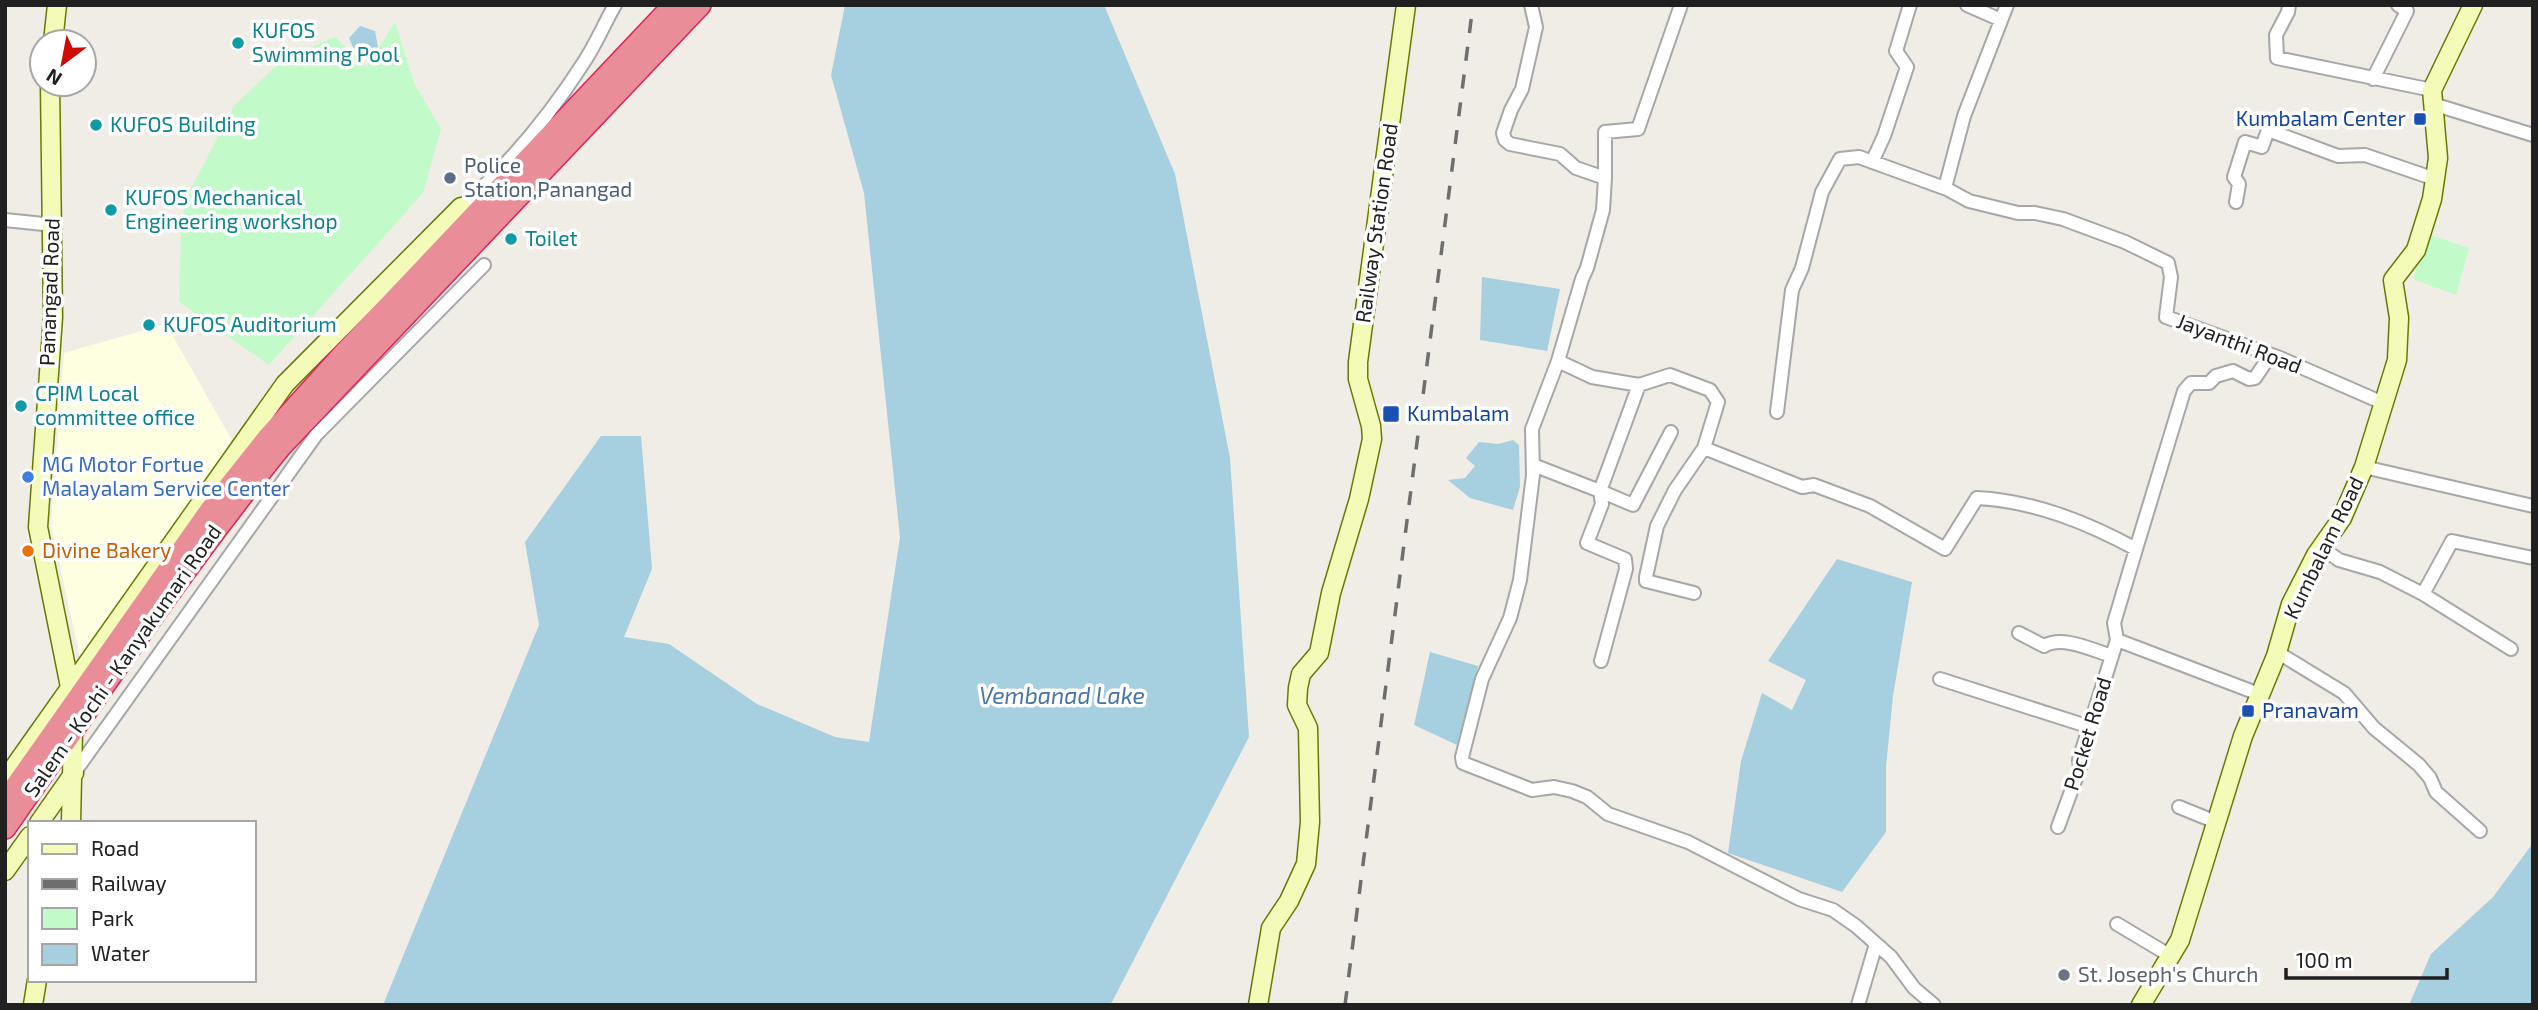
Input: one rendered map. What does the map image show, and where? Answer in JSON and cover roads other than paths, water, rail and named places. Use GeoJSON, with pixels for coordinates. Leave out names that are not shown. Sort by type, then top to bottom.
{"type":"FeatureCollection","features":[{"type":"Feature","properties":{"kind":"highway","name":"Salem - Kochi - Kanyakumari Road"},"geometry":{"type":"LineString","coordinates":[[5,802],[71,696],[209,511],[268,438],[341,357],[674,5]]}},
{"type":"Feature","properties":{"kind":"highway","name":"Salem - Kochi - Kanyakumari Road"},"geometry":{"type":"LineString","coordinates":[[5,828],[200,551],[281,446],[700,5]]}},
{"type":"Feature","properties":{"kind":"highway"},"geometry":{"type":"LineString","coordinates":[[71,696],[73,732]]}},
{"type":"Feature","properties":{"kind":"street"},"geometry":{"type":"LineString","coordinates":[[55,28],[57,5]]}},
{"type":"Feature","properties":{"kind":"street"},"geometry":{"type":"LineString","coordinates":[[5,780],[11,759],[71,696],[285,384],[487,184],[542,119],[585,61],[615,5]]}},
{"type":"Feature","properties":{"kind":"street","name":"Railway Station Road"},"geometry":{"type":"LineString","coordinates":[[1258,1005],[1271,928],[1289,901],[1306,864],[1310,822],[1308,727],[1297,705],[1299,681],[1301,674],[1319,653],[1331,593],[1359,499],[1372,439],[1358,379],[1358,362],[1406,5]]}},
{"type":"Feature","properties":{"kind":"street"},"geometry":{"type":"LineString","coordinates":[[1531,5],[1536,27],[1522,89],[1503,133],[1505,140],[1510,144],[1560,155],[1576,168],[1605,178]]}},
{"type":"Feature","properties":{"kind":"street"},"geometry":{"type":"LineString","coordinates":[[1681,5],[1638,129],[1605,132],[1603,210],[1558,361],[1532,429],[1533,465],[1520,580],[1510,618],[1482,679],[1462,757],[1463,763],[1532,790],[1554,787],[1572,790],[1587,797],[1608,814],[1688,842],[1799,899],[1833,910],[1891,957],[1914,988],[1934,1005]]}},
{"type":"Feature","properties":{"kind":"street"},"geometry":{"type":"LineString","coordinates":[[1872,162],[1884,136],[1907,67],[1896,51],[1910,5]]}},
{"type":"Feature","properties":{"kind":"street"},"geometry":{"type":"LineString","coordinates":[[1967,5],[2001,20]]}},
{"type":"Feature","properties":{"kind":"street"},"geometry":{"type":"LineString","coordinates":[[1945,188],[1965,116],[2007,5]]}},
{"type":"Feature","properties":{"kind":"street"},"geometry":{"type":"LineString","coordinates":[[2289,5],[2276,35],[2277,58],[2373,79],[2432,97],[2533,135]]}},
{"type":"Feature","properties":{"kind":"street"},"geometry":{"type":"LineString","coordinates":[[2373,79],[2407,11],[2398,5]]}},
{"type":"Feature","properties":{"kind":"street"},"geometry":{"type":"LineString","coordinates":[[2432,97],[2473,5]]}},
{"type":"Feature","properties":{"kind":"street","name":"Kumbalam Road"},"geometry":{"type":"LineString","coordinates":[[2141,1005],[2180,940],[2243,736],[2277,652],[2291,604],[2342,518],[2364,467],[2398,351],[2399,318],[2393,280],[2416,250],[2432,199],[2438,158],[2432,97]]}},
{"type":"Feature","properties":{"kind":"street","name":"Panangad Road"},"geometry":{"type":"LineString","coordinates":[[50,98],[53,317],[38,527],[71,696]]}},
{"type":"Feature","properties":{"kind":"street"},"geometry":{"type":"LineString","coordinates":[[2236,202],[2239,184],[2234,177],[2245,142],[2262,148],[2268,130],[2338,156],[2365,155],[2435,179]]}},
{"type":"Feature","properties":{"kind":"street","name":"Jayanthi Road"},"geometry":{"type":"LineString","coordinates":[[1777,412],[1793,290],[1802,268],[1822,192],[1840,159],[1859,157],[1945,188],[1969,201],[2063,219],[2125,242],[2168,263],[2171,277],[2166,317],[2280,358],[2383,403]]}},
{"type":"Feature","properties":{"kind":"street"},"geometry":{"type":"LineString","coordinates":[[5,220],[53,225]]}},
{"type":"Feature","properties":{"kind":"street"},"geometry":{"type":"LineString","coordinates":[[40,821],[316,435],[484,265]]}},
{"type":"Feature","properties":{"kind":"street","name":"Pocket Road"},"geometry":{"type":"LineString","coordinates":[[2058,828],[2080,767],[2079,760],[2117,640],[2115,623],[2185,391],[2192,383],[2209,383],[2216,376],[2233,371],[2249,379],[2255,378],[2267,360],[2280,358]]}},
{"type":"Feature","properties":{"kind":"street"},"geometry":{"type":"LineString","coordinates":[[1558,361],[1592,377],[1639,385],[1671,375],[1710,390],[1718,402],[1704,448],[1675,490],[1657,526],[1646,577],[1647,581],[1694,593]]}},
{"type":"Feature","properties":{"kind":"street"},"geometry":{"type":"LineString","coordinates":[[1601,660],[1626,569],[1625,559],[1587,544],[1602,504],[1600,491],[1639,385]]}},
{"type":"Feature","properties":{"kind":"street"},"geometry":{"type":"LineString","coordinates":[[1533,465],[1633,505],[1671,432]]}},
{"type":"Feature","properties":{"kind":"street"},"geometry":{"type":"LineString","coordinates":[[1704,448],[1802,487],[1814,485],[1870,506],[1945,549],[1977,498],[2052,511],[2095,527],[2136,549]]}},
{"type":"Feature","properties":{"kind":"street"},"geometry":{"type":"LineString","coordinates":[[2364,467],[2533,506]]}},
{"type":"Feature","properties":{"kind":"street"},"geometry":{"type":"LineString","coordinates":[[2423,594],[2452,541],[2533,558]]}},
{"type":"Feature","properties":{"kind":"street"},"geometry":{"type":"LineString","coordinates":[[2322,548],[2339,559],[2380,572],[2423,594],[2511,649]]}},
{"type":"Feature","properties":{"kind":"street","name":"Pocket Road"},"geometry":{"type":"LineString","coordinates":[[2019,633],[2044,646],[2053,641],[2064,642],[2112,656]]}},
{"type":"Feature","properties":{"kind":"street"},"geometry":{"type":"LineString","coordinates":[[2117,640],[2259,694]]}},
{"type":"Feature","properties":{"kind":"street"},"geometry":{"type":"LineString","coordinates":[[2277,652],[2344,693],[2374,728],[2419,765],[2430,778],[2436,792],[2480,831]]}},
{"type":"Feature","properties":{"kind":"street"},"geometry":{"type":"LineString","coordinates":[[1940,680],[2090,727]]}},
{"type":"Feature","properties":{"kind":"street"},"geometry":{"type":"LineString","coordinates":[[71,821],[73,732]]}},
{"type":"Feature","properties":{"kind":"street"},"geometry":{"type":"LineString","coordinates":[[2179,807],[2216,822]]}},
{"type":"Feature","properties":{"kind":"street"},"geometry":{"type":"LineString","coordinates":[[5,871],[28,839]]}},
{"type":"Feature","properties":{"kind":"street"},"geometry":{"type":"LineString","coordinates":[[2117,924],[2169,955]]}},
{"type":"Feature","properties":{"kind":"street"},"geometry":{"type":"LineString","coordinates":[[1858,1005],[1876,944]]}},
{"type":"Feature","properties":{"kind":"street"},"geometry":{"type":"LineString","coordinates":[[33,1005],[37,982]]}},
{"type":"Feature","properties":{"kind":"water","name":"Vembanad Lake"},"geometry":{"type":"Polygon","coordinates":[[[845,5],[1104,5],[1175,174],[1230,458],[1249,737],[1109,1005],[383,1005],[539,625],[525,542],[601,436],[641,436],[652,569],[624,637],[669,644],[757,704],[835,737],[869,742],[900,537],[864,193],[831,75],[845,5]]]}},
{"type":"Feature","properties":{"kind":"water"},"geometry":{"type":"Polygon","coordinates":[[[360,26],[375,31],[378,47],[368,54],[355,52],[349,38],[360,26]]]}},
{"type":"Feature","properties":{"kind":"water"},"geometry":{"type":"Polygon","coordinates":[[[1482,277],[1560,289],[1547,351],[1480,340],[1482,277]]]}},
{"type":"Feature","properties":{"kind":"water"},"geometry":{"type":"Polygon","coordinates":[[[1513,440],[1519,445],[1520,487],[1513,510],[1470,498],[1448,480],[1465,478],[1475,466],[1466,458],[1479,442],[1498,444],[1513,440]]]}},
{"type":"Feature","properties":{"kind":"water"},"geometry":{"type":"Polygon","coordinates":[[[1837,559],[1912,582],[1893,696],[1886,767],[1886,832],[1842,892],[1728,853],[1741,761],[1762,693],[1792,710],[1806,680],[1768,661],[1837,559]]]}},
{"type":"Feature","properties":{"kind":"water"},"geometry":{"type":"Polygon","coordinates":[[[1430,652],[1478,666],[1457,745],[1414,725],[1430,652]]]}},
{"type":"Feature","properties":{"kind":"water"},"geometry":{"type":"Polygon","coordinates":[[[2533,843],[2533,1005],[2409,1005],[2431,954],[2493,897],[2533,843]]]}},
{"type":"Feature","properties":{"kind":"waterway"},"geometry":{"type":"LineString","coordinates":[[18,747],[32,726]]}},
{"type":"Feature","properties":{"kind":"railway"},"geometry":{"type":"LineString","coordinates":[[1345,1005],[1473,5]]}},
{"type":"Feature","properties":{"kind":"place","name":"KUFOS Swimming Pool"},"geometry":{"type":"Point","coordinates":[238,43]}},
{"type":"Feature","properties":{"kind":"place","name":"Kumbalam Center"},"geometry":{"type":"Point","coordinates":[2420,119]}},
{"type":"Feature","properties":{"kind":"place","name":"KUFOS Building"},"geometry":{"type":"Point","coordinates":[96,125]}},
{"type":"Feature","properties":{"kind":"place","name":"Police Station,Panangad"},"geometry":{"type":"Point","coordinates":[450,178]}},
{"type":"Feature","properties":{"kind":"place","name":"KUFOS Mechanical Engineering workshop"},"geometry":{"type":"Point","coordinates":[111,210]}},
{"type":"Feature","properties":{"kind":"place","name":"Toilet"},"geometry":{"type":"Point","coordinates":[511,239]}},
{"type":"Feature","properties":{"kind":"place","name":"KUFOS Auditorium"},"geometry":{"type":"Point","coordinates":[149,325]}},
{"type":"Feature","properties":{"kind":"place","name":"CPIM Local committee office"},"geometry":{"type":"Point","coordinates":[21,406]}},
{"type":"Feature","properties":{"kind":"place","name":"Kumbalam"},"geometry":{"type":"Point","coordinates":[1391,414]}},
{"type":"Feature","properties":{"kind":"place","name":"MG Motor Fortue Malayalam Service Center"},"geometry":{"type":"Point","coordinates":[28,477]}},
{"type":"Feature","properties":{"kind":"place","name":"Divine Bakery"},"geometry":{"type":"Point","coordinates":[28,551]}},
{"type":"Feature","properties":{"kind":"place","name":"Pranavam"},"geometry":{"type":"Point","coordinates":[2248,711]}},
{"type":"Feature","properties":{"kind":"place","name":"St. Joseph's Church"},"geometry":{"type":"Point","coordinates":[2064,975]}}]}
